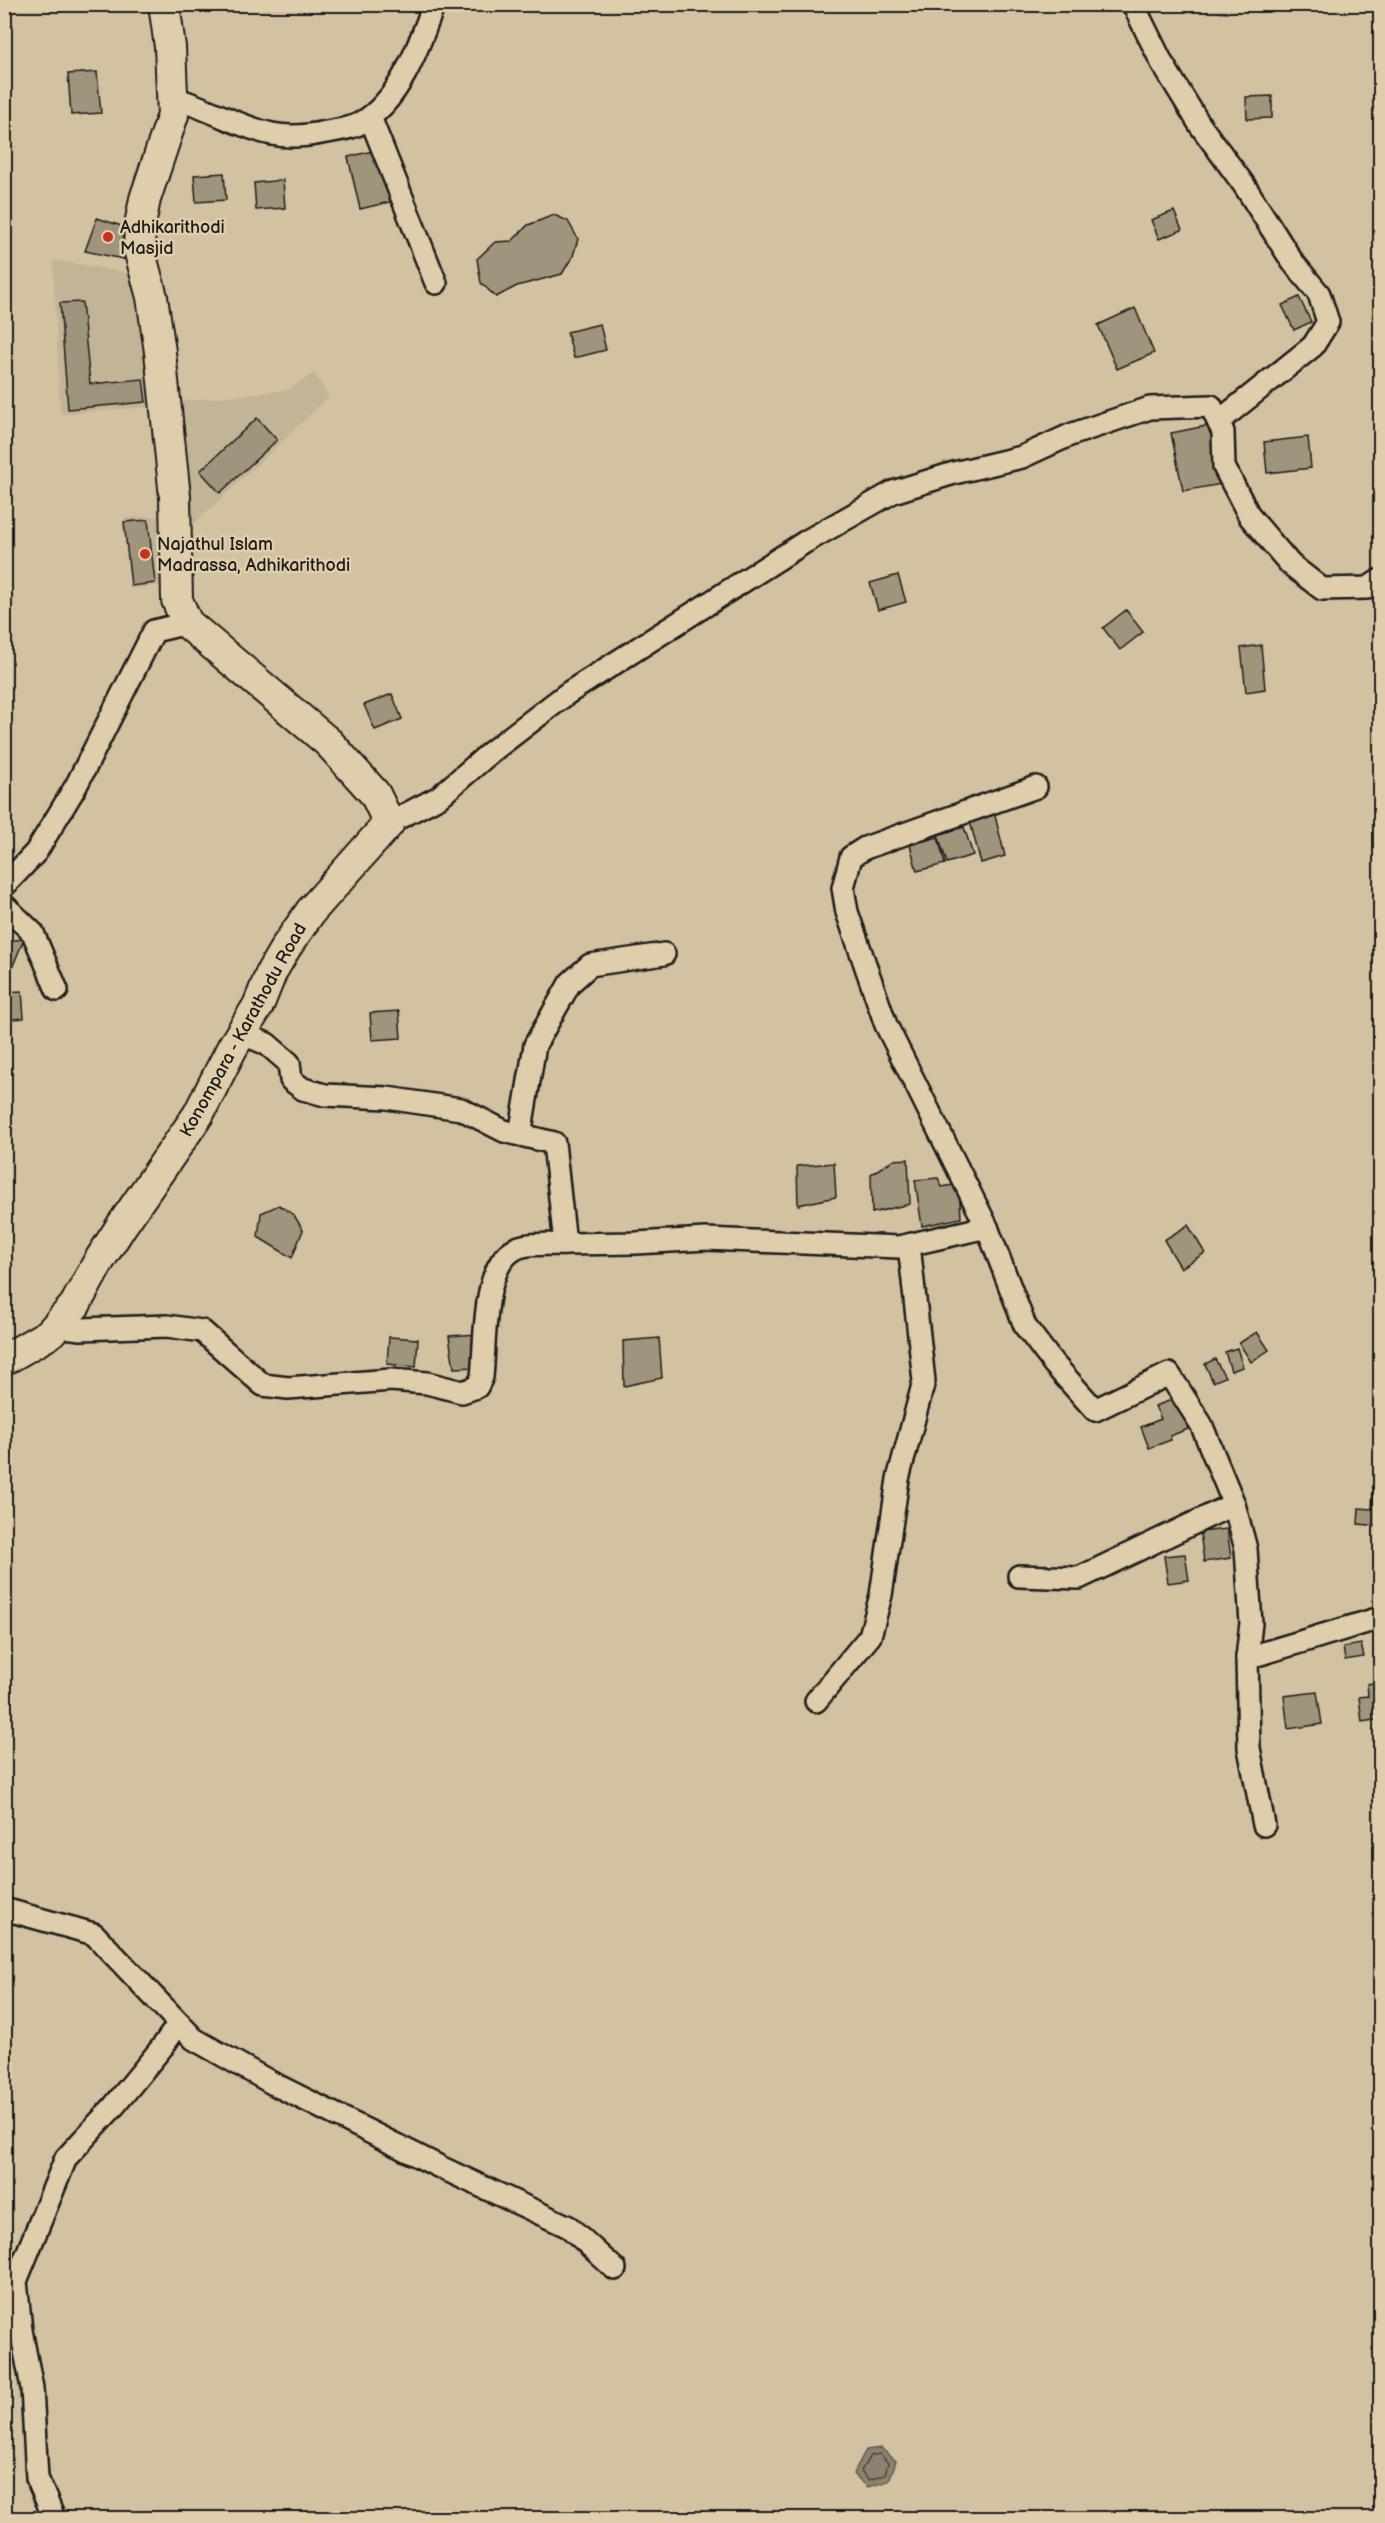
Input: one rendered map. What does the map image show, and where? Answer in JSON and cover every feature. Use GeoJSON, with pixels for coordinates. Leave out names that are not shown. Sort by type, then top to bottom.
{"type":"FeatureCollection","features":[{"type":"Feature","properties":{"kind":"main road"},"geometry":{"type":"LineString","coordinates":[[164,4],[170,46],[173,115],[145,199],[140,225],[140,249],[152,297],[160,352],[175,497],[177,600],[187,623],[329,743],[375,794],[389,823]]}},
{"type":"Feature","properties":{"kind":"main road","name":"Konompara - Karathodu Road"},"geometry":{"type":"LineString","coordinates":[[4,1360],[49,1334],[75,1305],[122,1225],[198,1115],[241,1033],[258,1006],[277,963],[305,920],[389,823]]}},
{"type":"Feature","properties":{"kind":"street"},"geometry":{"type":"LineString","coordinates":[[173,98],[256,130],[287,137],[307,137],[360,124],[383,107],[400,84],[434,4]]}},
{"type":"Feature","properties":{"kind":"street"},"geometry":{"type":"LineString","coordinates":[[1133,4],[1179,92],[1244,185],[1292,261],[1319,294],[1328,322],[1313,346],[1218,422]]}},
{"type":"Feature","properties":{"kind":"street"},"geometry":{"type":"LineString","coordinates":[[370,117],[436,283]]}},
{"type":"Feature","properties":{"kind":"street"},"geometry":{"type":"LineString","coordinates":[[389,823],[439,797],[491,752],[568,693],[804,542],[893,492],[954,473],[1022,457],[1070,435],[1150,408],[1210,406],[1223,432],[1224,467],[1250,517],[1290,564],[1322,589],[1368,588],[1380,580]]}},
{"type":"Feature","properties":{"kind":"street"},"geometry":{"type":"LineString","coordinates":[[4,886],[36,852],[76,786],[154,631],[187,623]]}},
{"type":"Feature","properties":{"kind":"street"},"geometry":{"type":"LineString","coordinates":[[1036,787],[865,848],[851,857],[843,888],[847,912],[886,1025],[987,1227],[1025,1326],[1053,1363],[1095,1410],[1169,1374],[1201,1424],[1234,1504],[1246,1549],[1251,1623],[1247,1658],[1249,1748],[1264,1825]]}},
{"type":"Feature","properties":{"kind":"street"},"geometry":{"type":"LineString","coordinates":[[4,905],[33,933],[57,990]]}},
{"type":"Feature","properties":{"kind":"street"},"geometry":{"type":"LineString","coordinates":[[520,1135],[535,1045],[570,983],[590,965],[664,954]]}},
{"type":"Feature","properties":{"kind":"street"},"geometry":{"type":"LineString","coordinates":[[241,1033],[267,1044],[289,1063],[291,1080],[303,1089],[325,1095],[387,1098],[461,1109],[504,1131],[554,1143],[565,1244]]}},
{"type":"Feature","properties":{"kind":"street"},"geometry":{"type":"LineString","coordinates":[[56,1326],[81,1329],[167,1326],[202,1331],[263,1385],[288,1388],[391,1380],[427,1383],[462,1392],[477,1387],[482,1377],[491,1283],[500,1263],[510,1252],[522,1246],[636,1244],[706,1239],[898,1247],[987,1227]]}},
{"type":"Feature","properties":{"kind":"street"},"geometry":{"type":"LineString","coordinates":[[816,1701],[870,1636],[881,1595],[898,1479],[924,1381],[909,1245]]}},
{"type":"Feature","properties":{"kind":"street"},"geometry":{"type":"LineString","coordinates":[[1019,1576],[1079,1578],[1234,1504]]}},
{"type":"Feature","properties":{"kind":"street"},"geometry":{"type":"LineString","coordinates":[[1247,1658],[1380,1618]]}},
{"type":"Feature","properties":{"kind":"street"},"geometry":{"type":"LineString","coordinates":[[4,1909],[94,1934],[194,2039],[272,2083],[440,2167],[569,2227],[615,2270]]}},
{"type":"Feature","properties":{"kind":"street"},"geometry":{"type":"LineString","coordinates":[[54,2518],[37,2478],[32,2388],[21,2330],[16,2282],[66,2158],[114,2106],[164,2046],[179,2023]]}},
{"type":"Feature","properties":{"kind":"shaded area"},"geometry":{"type":"Polygon","coordinates":[[[53,260],[130,273],[154,407],[60,414],[53,260]]]}},
{"type":"Feature","properties":{"kind":"shaded area"},"geometry":{"type":"Polygon","coordinates":[[[314,373],[329,397],[193,525],[185,525],[177,402],[287,390],[314,373]]]}},
{"type":"Feature","properties":{"kind":"shaded area","name":"Najathul Islam Madrassa, Adhikarithodi"},"geometry":{"type":"Polygon","coordinates":[[[159,516],[165,585],[131,589],[124,518],[159,516]]]}},
{"type":"Feature","properties":{"kind":"water"},"geometry":{"type":"Polygon","coordinates":[[[881,2448],[896,2461],[889,2481],[868,2487],[853,2474],[866,2450],[881,2448]]]}},
{"type":"Feature","properties":{"kind":"building"},"geometry":{"type":"Polygon","coordinates":[[[97,72],[101,113],[71,115],[68,74],[97,72]]]}},
{"type":"Feature","properties":{"kind":"building"},"geometry":{"type":"Polygon","coordinates":[[[1272,96],[1272,118],[1247,119],[1246,97],[1272,96]]]}},
{"type":"Feature","properties":{"kind":"building"},"geometry":{"type":"Polygon","coordinates":[[[381,149],[394,201],[360,209],[348,157],[381,149]]]}},
{"type":"Feature","properties":{"kind":"building"},"geometry":{"type":"Polygon","coordinates":[[[224,173],[226,200],[196,202],[194,175],[224,173]]]}},
{"type":"Feature","properties":{"kind":"building"},"geometry":{"type":"Polygon","coordinates":[[[283,180],[285,208],[256,210],[254,183],[283,180]]]}},
{"type":"Feature","properties":{"kind":"building"},"geometry":{"type":"Polygon","coordinates":[[[1174,211],[1182,230],[1159,239],[1151,220],[1174,211]]]}},
{"type":"Feature","properties":{"kind":"building"},"geometry":{"type":"Polygon","coordinates":[[[554,215],[568,221],[578,239],[573,256],[562,274],[517,286],[496,297],[481,283],[477,259],[495,242],[512,241],[528,225],[554,215]]]}},
{"type":"Feature","properties":{"kind":"building","name":"Adhikarithodi Masjid"},"geometry":{"type":"Polygon","coordinates":[[[97,218],[128,228],[128,260],[85,251],[97,218]]]}},
{"type":"Feature","properties":{"kind":"building"},"geometry":{"type":"Polygon","coordinates":[[[1299,297],[1311,322],[1294,330],[1282,305],[1299,297]]]}},
{"type":"Feature","properties":{"kind":"building"},"geometry":{"type":"Polygon","coordinates":[[[82,302],[90,384],[143,379],[146,402],[68,409],[60,303],[82,302]]]}},
{"type":"Feature","properties":{"kind":"building"},"geometry":{"type":"Polygon","coordinates":[[[1135,308],[1154,353],[1117,369],[1098,325],[1135,308]]]}},
{"type":"Feature","properties":{"kind":"building"},"geometry":{"type":"Polygon","coordinates":[[[600,324],[606,350],[574,358],[567,332],[600,324]]]}},
{"type":"Feature","properties":{"kind":"building"},"geometry":{"type":"Polygon","coordinates":[[[257,418],[277,440],[220,493],[200,471],[257,418]]]}},
{"type":"Feature","properties":{"kind":"building"},"geometry":{"type":"Polygon","coordinates":[[[1211,425],[1222,484],[1183,491],[1171,433],[1211,425]]]}},
{"type":"Feature","properties":{"kind":"building"},"geometry":{"type":"Polygon","coordinates":[[[1308,437],[1311,468],[1267,473],[1264,442],[1308,437]]]}},
{"type":"Feature","properties":{"kind":"building","name":"Najathul Islam Madrassa, Adhikarithodi"},"geometry":{"type":"Polygon","coordinates":[[[148,520],[155,583],[131,586],[124,522],[148,520]]]}},
{"type":"Feature","properties":{"kind":"building"},"geometry":{"type":"Polygon","coordinates":[[[898,575],[906,602],[878,610],[870,583],[898,575]]]}},
{"type":"Feature","properties":{"kind":"building"},"geometry":{"type":"Polygon","coordinates":[[[1126,610],[1143,632],[1120,650],[1103,628],[1126,610]]]}},
{"type":"Feature","properties":{"kind":"building"},"geometry":{"type":"Polygon","coordinates":[[[1261,645],[1265,689],[1246,692],[1241,648],[1261,645]]]}},
{"type":"Feature","properties":{"kind":"building"},"geometry":{"type":"Polygon","coordinates":[[[392,694],[402,719],[375,730],[364,705],[392,694]]]}},
{"type":"Feature","properties":{"kind":"building"},"geometry":{"type":"Polygon","coordinates":[[[994,812],[1005,856],[981,863],[969,818],[994,812]]]}},
{"type":"Feature","properties":{"kind":"building"},"geometry":{"type":"Polygon","coordinates":[[[964,827],[973,855],[947,863],[938,835],[964,827]]]}},
{"type":"Feature","properties":{"kind":"building"},"geometry":{"type":"Polygon","coordinates":[[[938,837],[945,864],[917,871],[910,845],[938,837]]]}},
{"type":"Feature","properties":{"kind":"building"},"geometry":{"type":"Polygon","coordinates":[[[24,939],[5,985],[4,941],[24,939]]]}},
{"type":"Feature","properties":{"kind":"building"},"geometry":{"type":"Polygon","coordinates":[[[22,991],[24,1018],[4,1020],[4,992],[22,991]]]}},
{"type":"Feature","properties":{"kind":"building"},"geometry":{"type":"Polygon","coordinates":[[[399,1011],[401,1038],[372,1040],[370,1013],[399,1011]]]}},
{"type":"Feature","properties":{"kind":"building"},"geometry":{"type":"Polygon","coordinates":[[[908,1159],[910,1204],[872,1213],[871,1174],[893,1160],[908,1159]]]}},
{"type":"Feature","properties":{"kind":"building"},"geometry":{"type":"Polygon","coordinates":[[[834,1163],[836,1197],[798,1205],[797,1166],[834,1163]]]}},
{"type":"Feature","properties":{"kind":"building"},"geometry":{"type":"Polygon","coordinates":[[[938,1178],[942,1187],[959,1184],[961,1218],[922,1226],[915,1180],[938,1178]]]}},
{"type":"Feature","properties":{"kind":"building"},"geometry":{"type":"Polygon","coordinates":[[[279,1205],[294,1215],[303,1230],[292,1258],[258,1237],[261,1213],[279,1205]]]}},
{"type":"Feature","properties":{"kind":"building"},"geometry":{"type":"Polygon","coordinates":[[[1188,1225],[1205,1253],[1181,1268],[1164,1240],[1188,1225]]]}},
{"type":"Feature","properties":{"kind":"building"},"geometry":{"type":"Polygon","coordinates":[[[1257,1332],[1269,1350],[1251,1362],[1239,1343],[1257,1332]]]}},
{"type":"Feature","properties":{"kind":"building"},"geometry":{"type":"Polygon","coordinates":[[[478,1334],[479,1367],[454,1368],[449,1336],[478,1334]]]}},
{"type":"Feature","properties":{"kind":"building"},"geometry":{"type":"Polygon","coordinates":[[[389,1337],[418,1339],[416,1367],[387,1364],[389,1337]]]}},
{"type":"Feature","properties":{"kind":"building"},"geometry":{"type":"Polygon","coordinates":[[[659,1338],[662,1378],[624,1386],[623,1341],[659,1338]]]}},
{"type":"Feature","properties":{"kind":"building"},"geometry":{"type":"Polygon","coordinates":[[[1237,1348],[1243,1367],[1231,1371],[1225,1352],[1237,1348]]]}},
{"type":"Feature","properties":{"kind":"building"},"geometry":{"type":"Polygon","coordinates":[[[1215,1359],[1225,1377],[1213,1382],[1205,1364],[1215,1359]]]}},
{"type":"Feature","properties":{"kind":"building"},"geometry":{"type":"Polygon","coordinates":[[[1177,1398],[1188,1429],[1170,1436],[1171,1440],[1149,1448],[1141,1427],[1161,1419],[1155,1406],[1177,1398]]]}},
{"type":"Feature","properties":{"kind":"building"},"geometry":{"type":"Polygon","coordinates":[[[1373,1494],[1380,1494],[1380,1526],[1358,1524],[1359,1508],[1372,1509],[1373,1494]]]}},
{"type":"Feature","properties":{"kind":"building"},"geometry":{"type":"Polygon","coordinates":[[[1227,1529],[1231,1558],[1204,1562],[1200,1532],[1227,1529]]]}},
{"type":"Feature","properties":{"kind":"building"},"geometry":{"type":"Polygon","coordinates":[[[1185,1554],[1189,1580],[1168,1583],[1164,1556],[1185,1554]]]}},
{"type":"Feature","properties":{"kind":"building"},"geometry":{"type":"Polygon","coordinates":[[[1361,1644],[1364,1657],[1345,1660],[1343,1647],[1361,1644]]]}},
{"type":"Feature","properties":{"kind":"building"},"geometry":{"type":"Polygon","coordinates":[[[1380,1682],[1380,1719],[1362,1722],[1359,1697],[1368,1696],[1367,1684],[1380,1682]]]}},
{"type":"Feature","properties":{"kind":"building"},"geometry":{"type":"Polygon","coordinates":[[[1317,1692],[1322,1724],[1288,1729],[1284,1696],[1317,1692]]]}},
{"type":"Feature","properties":{"kind":"place","name":"Adhikarithodi Masjid"},"geometry":{"type":"Point","coordinates":[108,237]}},
{"type":"Feature","properties":{"kind":"place","name":"Najathul Islam Madrassa, Adhikarithodi"},"geometry":{"type":"Point","coordinates":[145,554]}}]}
